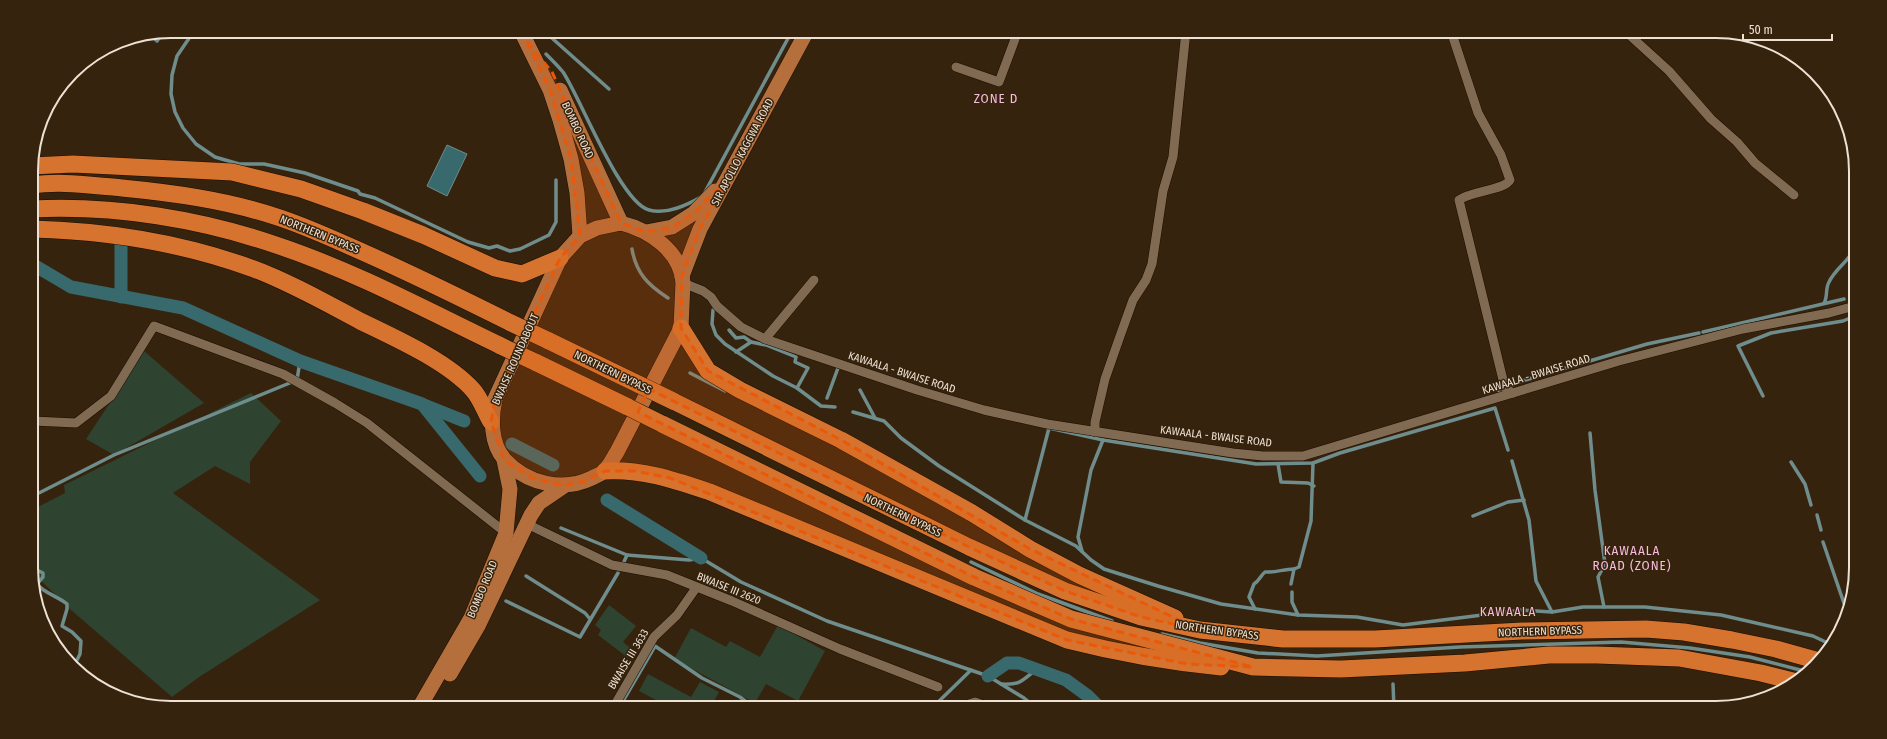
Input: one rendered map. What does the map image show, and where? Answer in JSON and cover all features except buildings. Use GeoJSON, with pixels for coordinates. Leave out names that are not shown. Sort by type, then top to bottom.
{"type":"FeatureCollection","features":[{"type":"Feature","properties":{"kind":"highway"},"geometry":{"type":"LineString","coordinates":[[38,166],[73,164],[232,172],[301,189],[363,211],[423,235],[495,268],[522,274],[560,258]]}},
{"type":"Feature","properties":{"kind":"highway","name":"NORTHERN BYPASS"},"geometry":{"type":"LineString","coordinates":[[38,184],[94,185],[182,195],[227,204],[274,216],[324,235],[408,272],[674,401],[962,544],[1065,591],[1141,618],[1200,630],[1283,639],[1450,636],[1556,630],[1646,629],[1684,632],[1732,640],[1776,649],[1813,659]]}},
{"type":"Feature","properties":{"kind":"highway","name":"NORTHERN BYPASS"},"geometry":{"type":"LineString","coordinates":[[38,209],[147,214],[190,222],[279,246],[345,272],[628,407],[974,577],[1071,619],[1253,667],[1341,669],[1465,663],[1549,655],[1597,655],[1679,658],[1738,668],[1788,680]]}},
{"type":"Feature","properties":{"kind":"highway"},"geometry":{"type":"LineString","coordinates":[[38,229],[74,230],[155,241],[208,254],[255,270],[384,332],[439,363],[474,391],[491,422]]}},
{"type":"Feature","properties":{"kind":"highway"},"geometry":{"type":"LineString","coordinates":[[681,328],[708,371],[733,386],[841,440],[972,513],[1042,556],[1079,575],[1200,630]]}},
{"type":"Feature","properties":{"kind":"highway"},"geometry":{"type":"LineString","coordinates":[[605,472],[635,471],[670,478],[710,492],[1067,640],[1112,651],[1187,664],[1253,667]]}},
{"type":"Feature","properties":{"kind":"main road","name":"BOMBO ROAD"},"geometry":{"type":"LineString","coordinates":[[524,38],[550,90],[571,159],[577,193],[580,236]]}},
{"type":"Feature","properties":{"kind":"main road","name":"BOMBO ROAD"},"geometry":{"type":"LineString","coordinates":[[525,38],[552,72],[621,223]]}},
{"type":"Feature","properties":{"kind":"main road","name":"SIR APOLLO KAGGWA ROAD"},"geometry":{"type":"LineString","coordinates":[[682,279],[700,229],[803,38]]}},
{"type":"Feature","properties":{"kind":"main road"},"geometry":{"type":"LineString","coordinates":[[646,232],[672,227],[694,213],[730,176]]}},
{"type":"Feature","properties":{"kind":"main road"},"geometry":{"type":"LineString","coordinates":[[605,472],[617,452],[681,328],[682,279],[678,263],[670,253],[646,232],[621,223]]}},
{"type":"Feature","properties":{"kind":"main road","name":"BWAISE ROUNDABOUT"},"geometry":{"type":"LineString","coordinates":[[605,472],[585,481],[564,486],[545,483],[532,478],[520,472],[504,460],[495,440],[491,422],[494,399],[560,258],[580,236],[597,228],[621,223]]}},
{"type":"Feature","properties":{"kind":"main road","name":"BOMBO ROAD"},"geometry":{"type":"LineString","coordinates":[[423,701],[471,618],[506,534],[510,489],[504,460]]}},
{"type":"Feature","properties":{"kind":"main road","name":"BOMBO ROAD"},"geometry":{"type":"LineString","coordinates":[[434,701],[478,626],[527,524],[540,503],[564,486]]}},
{"type":"Feature","properties":{"kind":"street"},"geometry":{"type":"LineString","coordinates":[[956,67],[999,82],[1015,38]]}},
{"type":"Feature","properties":{"kind":"street"},"geometry":{"type":"LineString","coordinates":[[1095,432],[1095,422],[1105,379],[1133,300],[1146,280],[1152,264],[1163,191],[1173,157],[1185,38]]}},
{"type":"Feature","properties":{"kind":"street"},"geometry":{"type":"LineString","coordinates":[[1452,38],[1478,113],[1501,154],[1510,180],[1505,185],[1474,192],[1459,200],[1505,388],[1513,394]]}},
{"type":"Feature","properties":{"kind":"street"},"geometry":{"type":"LineString","coordinates":[[1633,38],[1669,71],[1711,120],[1737,142],[1755,162],[1794,195]]}},
{"type":"Feature","properties":{"kind":"street","name":"KAWAALA - BWAISE ROAD"},"geometry":{"type":"LineString","coordinates":[[682,279],[711,297],[717,306],[741,327],[765,339],[950,400],[1047,424],[1233,453],[1263,456],[1303,456],[1627,359],[1743,329],[1849,308]]}},
{"type":"Feature","properties":{"kind":"street"},"geometry":{"type":"LineString","coordinates":[[765,339],[814,280]]}},
{"type":"Feature","properties":{"kind":"street"},"geometry":{"type":"LineString","coordinates":[[38,421],[76,422],[111,396],[154,326],[283,374],[335,403],[367,423],[506,534]]}},
{"type":"Feature","properties":{"kind":"street","name":"BWAISE III 2620"},"geometry":{"type":"LineString","coordinates":[[527,524],[612,565],[668,575],[696,588],[732,601],[840,649],[938,687]]}},
{"type":"Feature","properties":{"kind":"street","name":"BWAISE III 3633"},"geometry":{"type":"LineString","coordinates":[[617,701],[654,637],[677,615],[696,588]]}},
{"type":"Feature","properties":{"kind":"highlighted area"},"geometry":{"type":"Polygon","coordinates":[[[527,42],[552,72],[621,223],[646,232],[672,227],[694,213],[730,176],[700,229],[682,276],[681,328],[708,371],[841,440],[1030,549],[1200,630],[1141,617],[1065,591],[969,547],[649,389],[638,412],[974,577],[1071,619],[1253,667],[1187,664],[1067,640],[670,478],[635,471],[605,471],[585,481],[564,486],[532,478],[504,460],[491,422],[495,399],[560,258],[580,236],[571,159],[550,90],[527,42]]]}},
{"type":"Feature","properties":{"kind":"green space"},"geometry":{"type":"Polygon","coordinates":[[[144,351],[204,403],[114,455],[86,439],[144,351]]]}},
{"type":"Feature","properties":{"kind":"green space"},"geometry":{"type":"Polygon","coordinates":[[[251,393],[281,421],[250,462],[250,484],[215,466],[173,493],[320,600],[199,677],[172,697],[71,610],[39,578],[38,507],[65,493],[64,485],[251,393]]]}},
{"type":"Feature","properties":{"kind":"green space"},"geometry":{"type":"Polygon","coordinates":[[[609,605],[636,626],[623,642],[633,650],[627,657],[598,635],[601,630],[595,625],[609,605]]]}},
{"type":"Feature","properties":{"kind":"green space"},"geometry":{"type":"Polygon","coordinates":[[[778,625],[825,651],[798,701],[766,684],[756,701],[751,701],[674,659],[691,628],[726,647],[730,641],[760,657],[778,625]]]}},
{"type":"Feature","properties":{"kind":"green space"},"geometry":{"type":"Polygon","coordinates":[[[648,674],[691,697],[700,682],[719,692],[714,701],[658,701],[639,691],[648,674]]]}},
{"type":"Feature","properties":{"kind":"water"},"geometry":{"type":"Polygon","coordinates":[[[447,145],[467,154],[447,196],[427,186],[447,145]]]}},
{"type":"Feature","properties":{"kind":"waterway"},"geometry":{"type":"LineString","coordinates":[[189,38],[177,56],[172,75],[171,94],[175,112],[183,128],[196,144],[215,157],[239,164],[264,164],[305,173],[358,191],[360,194],[375,198],[468,242],[489,248],[497,246],[510,251],[520,249],[549,235],[556,222],[556,180]]}},
{"type":"Feature","properties":{"kind":"waterway"},"geometry":{"type":"LineString","coordinates":[[552,38],[609,89]]}},
{"type":"Feature","properties":{"kind":"waterway"},"geometry":{"type":"LineString","coordinates":[[705,192],[788,38]]}},
{"type":"Feature","properties":{"kind":"waterway"},"geometry":{"type":"LineString","coordinates":[[155,39],[157,41],[159,39]]}},
{"type":"Feature","properties":{"kind":"waterway"},"geometry":{"type":"LineString","coordinates":[[546,54],[563,72],[614,170],[626,189],[638,203],[649,210],[663,211],[683,206],[701,197]]}},
{"type":"Feature","properties":{"kind":"waterway"},"geometry":{"type":"LineString","coordinates":[[121,245],[121,297]]}},
{"type":"Feature","properties":{"kind":"waterway"},"geometry":{"type":"LineString","coordinates":[[632,249],[636,265],[644,278],[654,288],[668,298]]}},
{"type":"Feature","properties":{"kind":"waterway"},"geometry":{"type":"LineString","coordinates":[[1824,303],[1827,287],[1832,277],[1849,257]]}},
{"type":"Feature","properties":{"kind":"waterway"},"geometry":{"type":"LineString","coordinates":[[38,268],[71,287],[183,308],[300,361],[422,404],[480,476]]}},
{"type":"Feature","properties":{"kind":"waterway"},"geometry":{"type":"LineString","coordinates":[[1703,332],[1844,299]]}},
{"type":"Feature","properties":{"kind":"waterway"},"geometry":{"type":"LineString","coordinates":[[713,310],[712,324],[716,335],[725,344],[773,376],[797,388],[821,406],[835,407]]}},
{"type":"Feature","properties":{"kind":"waterway"},"geometry":{"type":"LineString","coordinates":[[1763,396],[1738,346],[1771,333],[1843,321],[1849,318]]}},
{"type":"Feature","properties":{"kind":"waterway"},"geometry":{"type":"LineString","coordinates":[[729,330],[736,338],[744,337],[751,342]]}},
{"type":"Feature","properties":{"kind":"waterway"},"geometry":{"type":"LineString","coordinates":[[1499,391],[1522,381],[1647,344],[1699,333]]}},
{"type":"Feature","properties":{"kind":"waterway"},"geometry":{"type":"LineString","coordinates":[[736,352],[751,342],[766,345],[796,357],[795,362],[808,368],[797,388]]}},
{"type":"Feature","properties":{"kind":"waterway"},"geometry":{"type":"LineString","coordinates":[[38,493],[114,455],[297,380],[300,361]]}},
{"type":"Feature","properties":{"kind":"waterway"},"geometry":{"type":"LineString","coordinates":[[827,398],[838,368]]}},
{"type":"Feature","properties":{"kind":"waterway"},"geometry":{"type":"LineString","coordinates":[[690,373],[725,391]]}},
{"type":"Feature","properties":{"kind":"waterway"},"geometry":{"type":"LineString","coordinates":[[860,390],[875,418]]}},
{"type":"Feature","properties":{"kind":"waterway"},"geometry":{"type":"LineString","coordinates":[[424,405],[464,421]]}},
{"type":"Feature","properties":{"kind":"waterway"},"geometry":{"type":"LineString","coordinates":[[1025,520],[1049,428],[1103,440],[1256,464],[1313,463],[1340,453],[1495,408],[1508,450]]}},
{"type":"Feature","properties":{"kind":"waterway"},"geometry":{"type":"LineString","coordinates":[[853,412],[884,421],[901,438],[939,466],[1025,520],[1076,546],[1091,560],[1104,569],[1221,604],[1298,615],[1357,617],[1403,625],[1522,610],[1552,612],[1583,607],[1645,607],[1721,615],[1813,636],[1826,642]]}},
{"type":"Feature","properties":{"kind":"waterway"},"geometry":{"type":"LineString","coordinates":[[1590,433],[1595,490],[1605,564],[1598,577],[1604,607]]}},
{"type":"Feature","properties":{"kind":"waterway"},"geometry":{"type":"LineString","coordinates":[[1082,551],[1078,537],[1091,470],[1103,440]]}},
{"type":"Feature","properties":{"kind":"waterway"},"geometry":{"type":"LineString","coordinates":[[512,444],[553,465]]}},
{"type":"Feature","properties":{"kind":"waterway"},"geometry":{"type":"LineString","coordinates":[[1512,461],[1529,520],[1536,581],[1552,612]]}},
{"type":"Feature","properties":{"kind":"waterway"},"geometry":{"type":"LineString","coordinates":[[1791,462],[1805,484],[1811,505]]}},
{"type":"Feature","properties":{"kind":"waterway"},"geometry":{"type":"LineString","coordinates":[[1291,584],[1294,569],[1299,567],[1311,521],[1313,463]]}},
{"type":"Feature","properties":{"kind":"waterway"},"geometry":{"type":"LineString","coordinates":[[1278,464],[1281,482],[1308,483],[1314,486]]}},
{"type":"Feature","properties":{"kind":"waterway"},"geometry":{"type":"LineString","coordinates":[[607,500],[701,558]]}},
{"type":"Feature","properties":{"kind":"waterway"},"geometry":{"type":"LineString","coordinates":[[1473,516],[1508,502],[1524,500]]}},
{"type":"Feature","properties":{"kind":"waterway"},"geometry":{"type":"LineString","coordinates":[[1817,515],[1821,530]]}},
{"type":"Feature","properties":{"kind":"waterway"},"geometry":{"type":"LineString","coordinates":[[561,528],[627,555],[689,560],[701,558],[741,582],[827,621],[988,676],[1028,701]]}},
{"type":"Feature","properties":{"kind":"waterway"},"geometry":{"type":"LineString","coordinates":[[1823,542],[1844,603]]}},
{"type":"Feature","properties":{"kind":"waterway"},"geometry":{"type":"LineString","coordinates":[[623,564],[627,555]]}},
{"type":"Feature","properties":{"kind":"waterway"},"geometry":{"type":"LineString","coordinates":[[971,562],[1038,594],[1112,621]]}},
{"type":"Feature","properties":{"kind":"waterway"},"geometry":{"type":"LineString","coordinates":[[1255,609],[1249,597],[1254,584],[1263,574],[1265,572],[1294,569]]}},
{"type":"Feature","properties":{"kind":"waterway"},"geometry":{"type":"LineString","coordinates":[[38,571],[43,573],[43,577],[39,582]]}},
{"type":"Feature","properties":{"kind":"waterway"},"geometry":{"type":"LineString","coordinates":[[506,601],[580,637],[618,573]]}},
{"type":"Feature","properties":{"kind":"waterway"},"geometry":{"type":"LineString","coordinates":[[526,576],[585,613],[590,619]]}},
{"type":"Feature","properties":{"kind":"waterway"},"geometry":{"type":"LineString","coordinates":[[39,587],[67,604],[62,626],[72,632],[81,641],[80,654],[76,661]]}},
{"type":"Feature","properties":{"kind":"waterway"},"geometry":{"type":"LineString","coordinates":[[1292,592],[1292,602],[1298,615]]}},
{"type":"Feature","properties":{"kind":"waterway"},"geometry":{"type":"LineString","coordinates":[[1162,634],[1200,643],[1258,653],[1317,656],[1460,647],[1621,642],[1690,648],[1750,657],[1801,670]]}},
{"type":"Feature","properties":{"kind":"waterway"},"geometry":{"type":"LineString","coordinates":[[623,701],[655,646],[702,678],[745,701]]}},
{"type":"Feature","properties":{"kind":"waterway"},"geometry":{"type":"LineString","coordinates":[[988,676],[1007,663],[1019,663],[1066,680],[1093,701]]}},
{"type":"Feature","properties":{"kind":"waterway"},"geometry":{"type":"LineString","coordinates":[[1001,684],[1017,683],[1037,669]]}},
{"type":"Feature","properties":{"kind":"waterway"},"geometry":{"type":"LineString","coordinates":[[939,701],[971,670]]}},
{"type":"Feature","properties":{"kind":"waterway"},"geometry":{"type":"LineString","coordinates":[[1393,684],[1394,701]]}},
{"type":"Feature","properties":{"kind":"district","name":"ZONE D"},"geometry":{"type":"Point","coordinates":[996,98]}},
{"type":"Feature","properties":{"kind":"district","name":"KAWAALA ROAD (ZONE)"},"geometry":{"type":"Point","coordinates":[1632,558]}},
{"type":"Feature","properties":{"kind":"district","name":"KAWAALA"},"geometry":{"type":"Point","coordinates":[1508,611]}}]}
